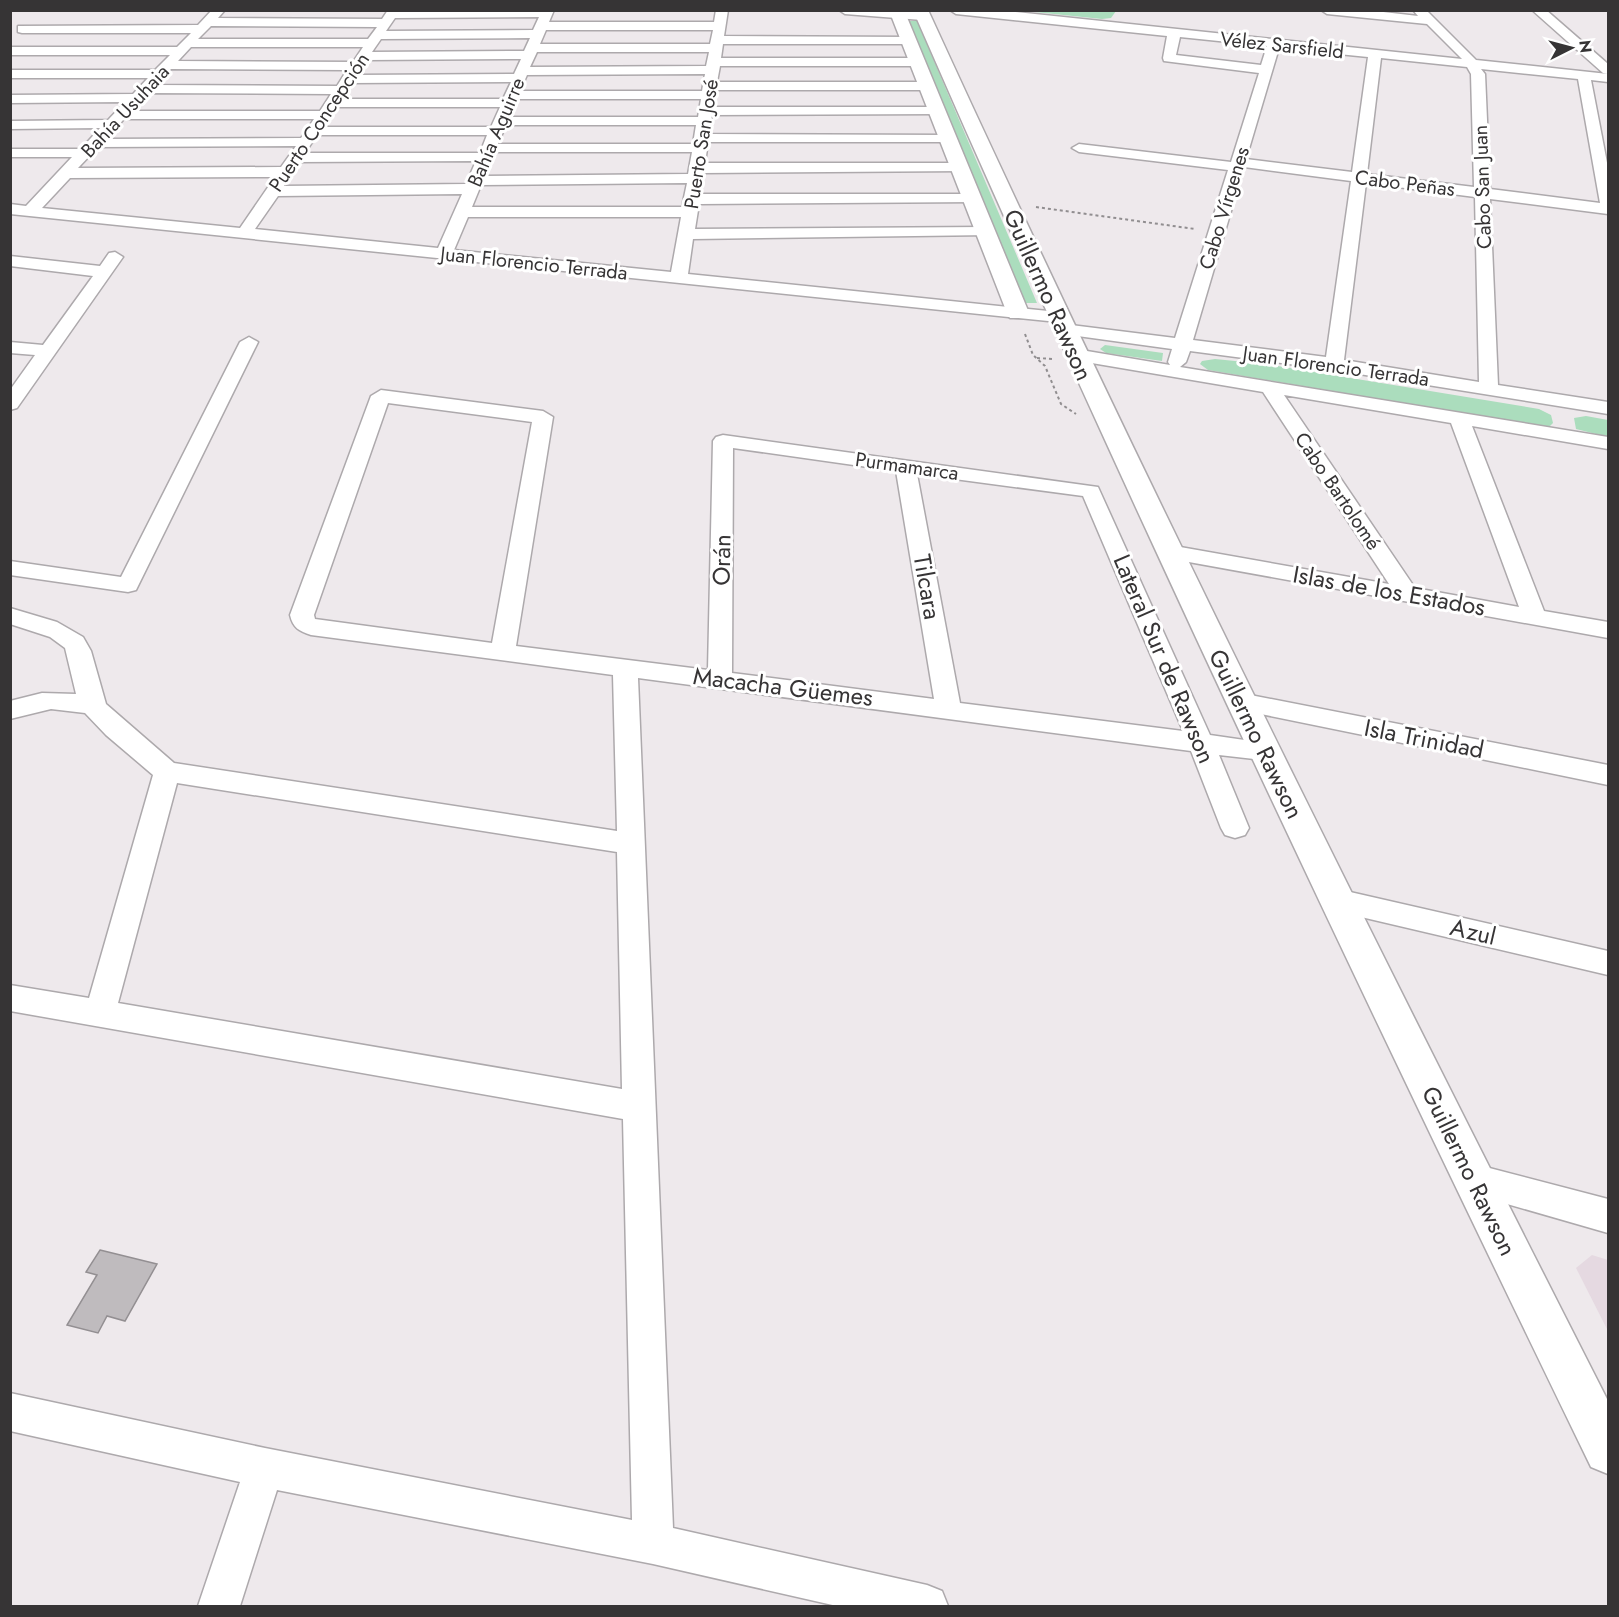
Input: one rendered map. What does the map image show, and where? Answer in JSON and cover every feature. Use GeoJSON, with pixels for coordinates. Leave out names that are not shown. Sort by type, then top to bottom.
{"type":"FeatureCollection","features":[{"type":"Feature","properties":{"kind":"main road","name":"Guillermo Rawson"},"geometry":{"type":"LineString","coordinates":[[896,12],[1018,313]]}},
{"type":"Feature","properties":{"kind":"main road","name":"Guillermo Rawson"},"geometry":{"type":"LineString","coordinates":[[921,13],[1065,334],[1263,751],[1608,1450]]}},
{"type":"Feature","properties":{"kind":"street","name":"Bahía Usuhaia"},"geometry":{"type":"LineString","coordinates":[[30,211],[219,10]]}},
{"type":"Feature","properties":{"kind":"street","name":"Puerto San José"},"geometry":{"type":"LineString","coordinates":[[679,278],[722,10]]}},
{"type":"Feature","properties":{"kind":"street"},"geometry":{"type":"LineString","coordinates":[[845,10],[921,13]]}},
{"type":"Feature","properties":{"kind":"street","name":"Vélez Sarsfield"},"geometry":{"type":"LineString","coordinates":[[956,10],[1475,66],[1608,78]]}},
{"type":"Feature","properties":{"kind":"street"},"geometry":{"type":"LineString","coordinates":[[1124,28],[1135,10]]}},
{"type":"Feature","properties":{"kind":"street"},"geometry":{"type":"LineString","coordinates":[[1327,10],[1430,21]]}},
{"type":"Feature","properties":{"kind":"street"},"geometry":{"type":"LineString","coordinates":[[1419,10],[1475,66]]}},
{"type":"Feature","properties":{"kind":"street"},"geometry":{"type":"LineString","coordinates":[[1538,10],[1608,70]]}},
{"type":"Feature","properties":{"kind":"street"},"geometry":{"type":"LineString","coordinates":[[15,31],[38,16]]}},
{"type":"Feature","properties":{"kind":"street"},"geometry":{"type":"LineString","coordinates":[[10,74],[163,70],[378,35],[543,21]]}},
{"type":"Feature","properties":{"kind":"street"},"geometry":{"type":"LineString","coordinates":[[10,51],[185,47],[378,35],[543,21],[716,49],[916,62]]}},
{"type":"Feature","properties":{"kind":"street","name":"Bahía Aguirre"},"geometry":{"type":"LineString","coordinates":[[444,254],[543,21]]}},
{"type":"Feature","properties":{"kind":"street"},"geometry":{"type":"LineString","coordinates":[[15,31],[205,26],[378,35],[530,51],[716,49],[908,40]]}},
{"type":"Feature","properties":{"kind":"street"},"geometry":{"type":"LineString","coordinates":[[1174,34],[1169,58],[1266,70]]}},
{"type":"Feature","properties":{"kind":"street","name":"Puerto Concepción"},"geometry":{"type":"LineString","coordinates":[[244,233],[378,35]]}},
{"type":"Feature","properties":{"kind":"street","name":"Cabo Vírgenes"},"geometry":{"type":"LineString","coordinates":[[1174,371],[1274,44]]}},
{"type":"Feature","properties":{"kind":"street"},"geometry":{"type":"LineString","coordinates":[[10,99],[520,75],[716,49]]}},
{"type":"Feature","properties":{"kind":"street"},"geometry":{"type":"LineString","coordinates":[[1334,364],[1375,55]]}},
{"type":"Feature","properties":{"kind":"street","name":"Cabo San Juan"},"geometry":{"type":"LineString","coordinates":[[1475,66],[1478,74],[1489,388]]}},
{"type":"Feature","properties":{"kind":"street"},"geometry":{"type":"LineString","coordinates":[[1589,76],[1608,91]]}},
{"type":"Feature","properties":{"kind":"street"},"geometry":{"type":"LineString","coordinates":[[1589,76],[1603,150],[1608,208]]}},
{"type":"Feature","properties":{"kind":"street"},"geometry":{"type":"LineString","coordinates":[[10,124],[709,90],[926,86]]}},
{"type":"Feature","properties":{"kind":"street"},"geometry":{"type":"LineString","coordinates":[[10,153],[705,116],[936,111]]}},
{"type":"Feature","properties":{"kind":"street"},"geometry":{"type":"LineString","coordinates":[[295,158],[487,153],[701,143],[947,139]]}},
{"type":"Feature","properties":{"kind":"street","name":"Cabo Peñas"},"geometry":{"type":"LineString","coordinates":[[1079,148],[1359,177],[1608,208]]}},
{"type":"Feature","properties":{"kind":"street"},"geometry":{"type":"LineString","coordinates":[[273,191],[473,185],[696,173],[959,168]]}},
{"type":"Feature","properties":{"kind":"street"},"geometry":{"type":"LineString","coordinates":[[66,173],[285,172]]}},
{"type":"Feature","properties":{"kind":"street"},"geometry":{"type":"LineString","coordinates":[[462,212],[972,199]]}},
{"type":"Feature","properties":{"kind":"street","name":"Juan Florencio Terrada"},"geometry":{"type":"LineString","coordinates":[[10,209],[1018,313],[1065,334],[1174,371],[1608,443]]}},
{"type":"Feature","properties":{"kind":"street"},"geometry":{"type":"LineString","coordinates":[[686,234],[985,232]]}},
{"type":"Feature","properties":{"kind":"street"},"geometry":{"type":"LineString","coordinates":[[10,404],[115,257]]}},
{"type":"Feature","properties":{"kind":"street"},"geometry":{"type":"LineString","coordinates":[[10,261],[104,272]]}},
{"type":"Feature","properties":{"kind":"street","name":"Juan Florencio Terrada"},"geometry":{"type":"LineString","coordinates":[[1065,334],[1334,364],[1608,408]]}},
{"type":"Feature","properties":{"kind":"street"},"geometry":{"type":"LineString","coordinates":[[10,568],[128,585],[249,342]]}},
{"type":"Feature","properties":{"kind":"street"},"geometry":{"type":"LineString","coordinates":[[10,347],[48,351]]}},
{"type":"Feature","properties":{"kind":"street","name":"Cabo Bartolomé"},"geometry":{"type":"LineString","coordinates":[[1269,387],[1408,595]]}},
{"type":"Feature","properties":{"kind":"street","name":"Macacha Güemes"},"geometry":{"type":"LineString","coordinates":[[503,651],[543,417],[381,396],[302,615],[304,623],[311,627],[503,651],[625,666],[720,678],[1202,745],[1263,751]]}},
{"type":"Feature","properties":{"kind":"street"},"geometry":{"type":"LineString","coordinates":[[1558,399],[1561,435]]}},
{"type":"Feature","properties":{"kind":"street"},"geometry":{"type":"LineString","coordinates":[[1460,418],[1534,617]]}},
{"type":"Feature","properties":{"kind":"street","name":"Purmamarca"},"geometry":{"type":"LineString","coordinates":[[723,441],[1091,491]]}},
{"type":"Feature","properties":{"kind":"street","name":"Orán"},"geometry":{"type":"LineString","coordinates":[[720,678],[723,441]]}},
{"type":"Feature","properties":{"kind":"street","name":"Tilcara"},"geometry":{"type":"LineString","coordinates":[[905,465],[948,708]]}},
{"type":"Feature","properties":{"kind":"street","name":"Lateral Sur de Rawson"},"geometry":{"type":"LineString","coordinates":[[1091,491],[1202,745],[1235,828]]}},
{"type":"Feature","properties":{"kind":"street","name":"Islas de los Estados"},"geometry":{"type":"LineString","coordinates":[[1169,552],[1608,630]]}},
{"type":"Feature","properties":{"kind":"street"},"geometry":{"type":"LineString","coordinates":[[10,616],[45,626],[65,637],[78,648],[92,706]]}},
{"type":"Feature","properties":{"kind":"street"},"geometry":{"type":"LineString","coordinates":[[625,666],[641,1107],[653,1544]]}},
{"type":"Feature","properties":{"kind":"street"},"geometry":{"type":"LineString","coordinates":[[10,710],[38,700],[69,699],[92,706],[135,747],[167,772],[632,844]]}},
{"type":"Feature","properties":{"kind":"street","name":"Isla Trinidad"},"geometry":{"type":"LineString","coordinates":[[1240,702],[1608,775]]}},
{"type":"Feature","properties":{"kind":"street"},"geometry":{"type":"LineString","coordinates":[[100,1013],[167,772]]}},
{"type":"Feature","properties":{"kind":"street","name":"Azul"},"geometry":{"type":"LineString","coordinates":[[1337,901],[1608,963]]}},
{"type":"Feature","properties":{"kind":"street"},"geometry":{"type":"LineString","coordinates":[[10,998],[641,1107]]}},
{"type":"Feature","properties":{"kind":"street"},"geometry":{"type":"LineString","coordinates":[[1474,1180],[1608,1216]]}},
{"type":"Feature","properties":{"kind":"street"},"geometry":{"type":"LineString","coordinates":[[10,1412],[265,1468],[653,1544],[927,1606]]}},
{"type":"Feature","properties":{"kind":"street"},"geometry":{"type":"LineString","coordinates":[[219,1606],[265,1468]]}},
{"type":"Feature","properties":{"kind":"path"},"geometry":{"type":"LineString","coordinates":[[1007,203],[1216,232]]}},
{"type":"Feature","properties":{"kind":"path"},"geometry":{"type":"LineString","coordinates":[[1018,313],[1033,355],[1045,366],[1061,404],[1116,441]]}},
{"type":"Feature","properties":{"kind":"shaded area"},"geometry":{"type":"Polygon","coordinates":[[[1592,1255],[1608,1260],[1608,1331],[1576,1268],[1592,1255]]]}},
{"type":"Feature","properties":{"kind":"green space"},"geometry":{"type":"Polygon","coordinates":[[[1025,11],[1116,11],[1111,18],[1102,19],[1025,11]]]}},
{"type":"Feature","properties":{"kind":"green space"},"geometry":{"type":"Polygon","coordinates":[[[908,21],[917,21],[1037,303],[1024,303],[908,21]]]}},
{"type":"Feature","properties":{"kind":"green space"},"geometry":{"type":"Polygon","coordinates":[[[1105,345],[1163,353],[1162,361],[1106,353],[1100,349],[1105,345]]]}},
{"type":"Feature","properties":{"kind":"green space"},"geometry":{"type":"Polygon","coordinates":[[[1215,359],[1265,364],[1539,409],[1551,415],[1553,423],[1549,427],[1542,427],[1208,370],[1200,364],[1202,361],[1215,359]]]}},
{"type":"Feature","properties":{"kind":"green space"},"geometry":{"type":"Polygon","coordinates":[[[1586,416],[1608,420],[1608,437],[1576,429],[1574,418],[1586,416]]]}},
{"type":"Feature","properties":{"kind":"building"},"geometry":{"type":"Polygon","coordinates":[[[100,1250],[157,1264],[125,1321],[107,1316],[98,1333],[67,1325],[97,1275],[86,1272],[100,1250]]]}}]}
